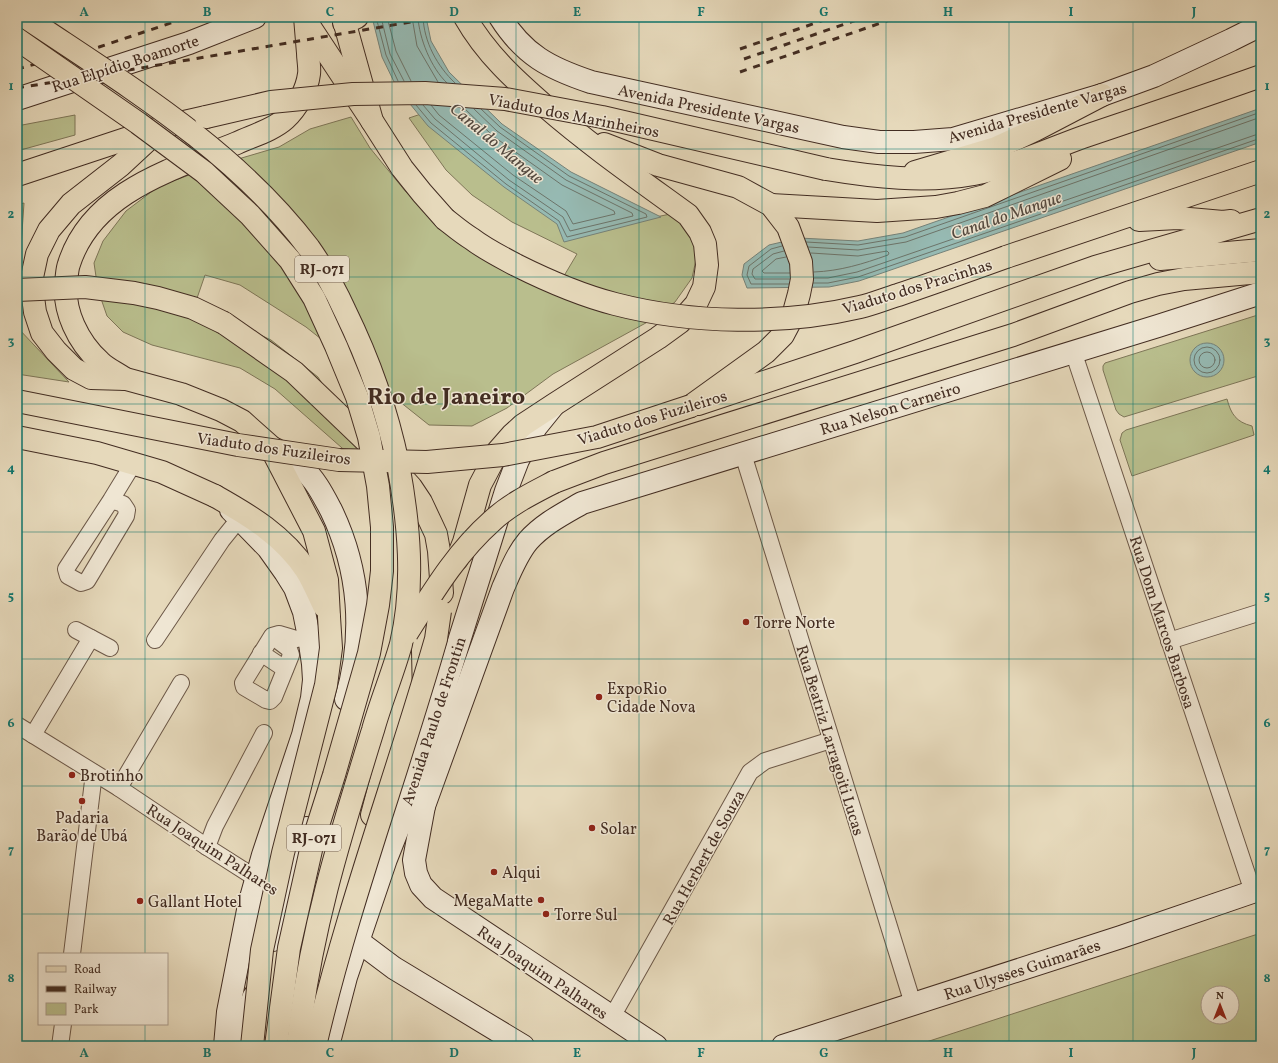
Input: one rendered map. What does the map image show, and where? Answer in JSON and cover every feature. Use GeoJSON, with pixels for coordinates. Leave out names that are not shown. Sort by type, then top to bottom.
{"type":"FeatureCollection","features":[{"type":"Feature","properties":{"kind":"main road","name":"RJ-071"},"geometry":{"type":"LineString","coordinates":[[26,17],[156,105],[221,156],[269,202],[309,249],[333,287],[358,338],[379,393],[393,441],[401,481],[408,538],[409,601],[400,644],[348,811],[319,920],[304,992],[298,1046]]}},
{"type":"Feature","properties":{"kind":"main road","name":"Rua Elpídio Boamorte"},"geometry":{"type":"LineString","coordinates":[[17,99],[190,44],[255,17]]}},
{"type":"Feature","properties":{"kind":"main road"},"geometry":{"type":"LineString","coordinates":[[441,602],[464,542],[480,485],[498,451],[523,425],[658,338],[680,322],[696,304],[704,287],[707,265],[705,244],[700,232],[688,215],[575,132],[512,77],[482,44],[465,17]]}},
{"type":"Feature","properties":{"kind":"main road","name":"Avenida Presidente Vargas"},"geometry":{"type":"LineString","coordinates":[[500,17],[515,39],[536,57],[554,67],[591,82],[843,137],[879,142],[914,142],[953,139],[1102,95],[1154,76],[1261,25]]}},
{"type":"Feature","properties":{"kind":"main road"},"geometry":{"type":"LineString","coordinates":[[126,380],[101,363],[94,356],[80,338],[68,314],[65,290],[69,265],[78,242],[94,220],[114,201],[140,183],[260,133],[285,119],[297,105],[306,88],[309,74],[305,19]]}},
{"type":"Feature","properties":{"kind":"main road","name":"Viaduto dos Pracinhas"},"geometry":{"type":"LineString","coordinates":[[305,19],[402,168],[445,219],[472,240],[541,277],[579,293],[621,305],[648,311],[703,319],[759,320],[811,316],[861,307],[934,284],[1006,257],[1116,220]]}},
{"type":"Feature","properties":{"kind":"main road"},"geometry":{"type":"LineString","coordinates":[[348,19],[372,121]]}},
{"type":"Feature","properties":{"kind":"main road","name":"RJ-071"},"geometry":{"type":"LineString","coordinates":[[17,39],[138,123],[204,172],[250,215],[290,260],[314,298],[336,346],[357,398],[369,437],[378,486],[383,541],[380,584],[373,635],[334,775],[312,841],[289,948],[276,1046]]}},
{"type":"Feature","properties":{"kind":"main road"},"geometry":{"type":"LineString","coordinates":[[897,178],[945,178],[974,174],[1006,166],[1261,76]]}},
{"type":"Feature","properties":{"kind":"main road","name":"Viaduto dos Marinheiros"},"geometry":{"type":"LineString","coordinates":[[17,175],[162,127],[271,102],[353,94],[425,93],[505,99],[602,117],[826,169],[861,175],[897,178]]}},
{"type":"Feature","properties":{"kind":"main road"},"geometry":{"type":"LineString","coordinates":[[897,178],[938,164],[996,148],[1035,130],[1102,95]]}},
{"type":"Feature","properties":{"kind":"main road"},"geometry":{"type":"LineString","coordinates":[[162,127],[121,165],[71,204],[49,230],[37,254],[31,282],[35,312],[42,333],[56,351],[74,369],[91,378],[126,380],[181,394],[221,410],[242,421],[270,446],[302,467],[322,492],[335,519],[346,546],[357,597],[358,627],[351,681],[263,972],[235,1046]]}},
{"type":"Feature","properties":{"kind":"main road"},"geometry":{"type":"LineString","coordinates":[[575,132],[658,165],[738,187],[771,205],[788,227],[801,262],[802,279],[793,316],[783,335],[766,352],[691,406]]}},
{"type":"Feature","properties":{"kind":"main road"},"geometry":{"type":"LineString","coordinates":[[771,205],[877,211],[936,207],[958,203],[985,196],[1078,150],[1082,138]]}},
{"type":"Feature","properties":{"kind":"main road"},"geometry":{"type":"LineString","coordinates":[[1116,220],[1261,171]]}},
{"type":"Feature","properties":{"kind":"main road"},"geometry":{"type":"LineString","coordinates":[[1116,220],[1178,218],[1223,222],[1261,218]]}},
{"type":"Feature","properties":{"kind":"main road"},"geometry":{"type":"LineString","coordinates":[[1095,267],[1261,218]]}},
{"type":"Feature","properties":{"kind":"main road"},"geometry":{"type":"LineString","coordinates":[[1095,267],[1184,256],[1261,250]]}},
{"type":"Feature","properties":{"kind":"main road","name":"Viaduto dos Fuzileiros"},"geometry":{"type":"LineString","coordinates":[[17,401],[245,446],[339,460],[427,462],[502,455],[597,437],[855,352],[1095,267]]}},
{"type":"Feature","properties":{"kind":"main road"},"geometry":{"type":"LineString","coordinates":[[400,644],[426,602],[463,549],[493,520],[522,499],[554,482],[612,461],[1013,335],[1130,292],[1158,284],[1184,280],[1261,272]]}},
{"type":"Feature","properties":{"kind":"main road"},"geometry":{"type":"LineString","coordinates":[[17,290],[85,287],[134,293],[193,308],[224,323],[294,372],[390,464],[411,487],[436,534],[439,551],[441,602],[436,639],[359,888],[324,1007],[315,1046]]}},
{"type":"Feature","properties":{"kind":"main road","name":"Rua Nelson Carneiro"},"geometry":{"type":"LineString","coordinates":[[528,541],[549,522],[582,503],[1261,293]]}},
{"type":"Feature","properties":{"kind":"main road","name":"Avenida Paulo de Frontin"},"geometry":{"type":"LineString","coordinates":[[328,1046],[346,977],[386,859],[417,804],[439,737],[506,491],[518,460],[536,427],[555,404]]}},
{"type":"Feature","properties":{"kind":"main road"},"geometry":{"type":"LineString","coordinates":[[17,437],[97,453],[162,472],[216,496],[250,515],[287,546],[305,569],[330,617]]}},
{"type":"Feature","properties":{"kind":"main road"},"geometry":{"type":"LineString","coordinates":[[252,1046],[262,950],[283,853],[326,685],[330,648],[330,617],[327,580],[314,531],[270,446]]}},
{"type":"Feature","properties":{"kind":"main road"},"geometry":{"type":"LineString","coordinates":[[323,1046],[335,988],[342,937],[385,760],[396,724],[400,697],[401,664],[398,616],[400,544],[396,501],[390,464]]}},
{"type":"Feature","properties":{"kind":"main road"},"geometry":{"type":"LineString","coordinates":[[216,496],[268,548],[295,588],[304,612],[313,664],[314,680],[312,698],[303,735],[263,855],[249,905],[228,1012],[226,1046]]}},
{"type":"Feature","properties":{"kind":"main road","name":"Avenida Paulo de Frontin"},"geometry":{"type":"LineString","coordinates":[[439,737],[513,565],[528,541]]}},
{"type":"Feature","properties":{"kind":"main road"},"geometry":{"type":"LineString","coordinates":[[417,804],[439,737]]}},
{"type":"Feature","properties":{"kind":"main road","name":"Rua Joaquim Palhares"},"geometry":{"type":"LineString","coordinates":[[417,804],[414,860],[416,873],[421,885],[433,898],[656,1046]]}},
{"type":"Feature","properties":{"kind":"main road","name":"Rua Ulysses Guimarães"},"geometry":{"type":"LineString","coordinates":[[783,1046],[1121,937],[1257,891]]}},
{"type":"Feature","properties":{"kind":"main road"},"geometry":{"type":"LineString","coordinates":[[358,941],[394,968],[523,1046]]}},
{"type":"Feature","properties":{"kind":"main road"},"geometry":{"type":"LineString","coordinates":[[346,977],[369,968],[394,968]]}},
{"type":"Feature","properties":{"kind":"street","name":"Rua Dom Marcos Barbosa"},"geometry":{"type":"LineString","coordinates":[[1073,351],[1169,641],[1257,891]]}},
{"type":"Feature","properties":{"kind":"street","name":"Rua Beatriz Larragoiti Lucas"},"geometry":{"type":"LineString","coordinates":[[743,454],[913,1004]]}},
{"type":"Feature","properties":{"kind":"street"},"geometry":{"type":"LineString","coordinates":[[111,500],[123,504],[127,510],[126,516],[87,581],[81,583],[68,576],[66,569],[133,464]]}},
{"type":"Feature","properties":{"kind":"street"},"geometry":{"type":"LineString","coordinates":[[155,640],[222,540],[239,519]]}},
{"type":"Feature","properties":{"kind":"street"},"geometry":{"type":"LineString","coordinates":[[1169,641],[1261,612]]}},
{"type":"Feature","properties":{"kind":"street"},"geometry":{"type":"LineString","coordinates":[[76,630],[110,648]]}},
{"type":"Feature","properties":{"kind":"street"},"geometry":{"type":"LineString","coordinates":[[272,636],[289,650],[291,655],[274,697],[270,701],[244,687],[242,683],[272,636],[279,634],[296,638],[309,637]]}},
{"type":"Feature","properties":{"kind":"street"},"geometry":{"type":"LineString","coordinates":[[33,735],[91,638]]}},
{"type":"Feature","properties":{"kind":"street"},"geometry":{"type":"LineString","coordinates":[[261,653],[286,669]]}},
{"type":"Feature","properties":{"kind":"street"},"geometry":{"type":"LineString","coordinates":[[119,788],[181,683]]}},
{"type":"Feature","properties":{"kind":"street","name":"Rua Joaquim Palhares"},"geometry":{"type":"LineString","coordinates":[[17,725],[119,788],[256,879],[286,896]]}},
{"type":"Feature","properties":{"kind":"street"},"geometry":{"type":"LineString","coordinates":[[207,847],[216,826],[264,733]]}},
{"type":"Feature","properties":{"kind":"street","name":"Rua Herbert de Souza"},"geometry":{"type":"LineString","coordinates":[[612,1018],[750,772],[765,761],[832,740]]}},
{"type":"Feature","properties":{"kind":"street"},"geometry":{"type":"LineString","coordinates":[[72,953],[94,773]]}},
{"type":"Feature","properties":{"kind":"street"},"geometry":{"type":"LineString","coordinates":[[60,1046],[64,1025]]}},
{"type":"Feature","properties":{"kind":"green space"},"geometry":{"type":"Polygon","coordinates":[[[430,111],[579,233],[680,212],[691,225],[697,255],[692,278],[675,302],[653,319],[553,374],[507,408],[472,426],[429,425],[306,327],[240,285],[205,275],[195,304],[271,340],[318,377],[353,433],[358,449],[350,455],[275,389],[240,368],[152,345],[123,332],[107,316],[98,290],[94,263],[103,241],[126,211],[159,186],[211,167],[279,147],[310,129],[351,117],[370,148],[406,192],[464,244],[555,291],[577,254],[512,222],[472,195],[446,170],[409,118],[430,111]]]}},
{"type":"Feature","properties":{"kind":"green space"},"geometry":{"type":"Polygon","coordinates":[[[75,115],[75,135],[17,151],[17,126],[75,115]]]}},
{"type":"Feature","properties":{"kind":"green space"},"geometry":{"type":"Polygon","coordinates":[[[24,203],[19,276],[17,276],[17,205],[24,203]]]}},
{"type":"Feature","properties":{"kind":"green space"},"geometry":{"type":"Polygon","coordinates":[[[1261,314],[1261,375],[1124,417],[1116,410],[1103,370],[1105,363],[1261,314]]]}},
{"type":"Feature","properties":{"kind":"green space"},"geometry":{"type":"Polygon","coordinates":[[[17,327],[69,382],[17,374],[17,327]]]}},
{"type":"Feature","properties":{"kind":"green space"},"geometry":{"type":"Polygon","coordinates":[[[1227,399],[1230,409],[1235,417],[1238,420],[1252,426],[1254,435],[1132,476],[1120,440],[1122,433],[1126,430],[1227,399]]]}},
{"type":"Feature","properties":{"kind":"green space"},"geometry":{"type":"Polygon","coordinates":[[[1261,933],[1261,1046],[914,1046],[1261,933]]]}},
{"type":"Feature","properties":{"kind":"water","name":"Canal do Mangue"},"geometry":{"type":"Polygon","coordinates":[[[372,17],[426,17],[431,41],[449,72],[502,124],[571,172],[661,217],[564,242],[557,224],[504,187],[428,126],[397,88],[382,57],[372,17]]]}},
{"type":"Feature","properties":{"kind":"water","name":"Canal do Mangue"},"geometry":{"type":"Polygon","coordinates":[[[1261,108],[1261,142],[859,281],[829,287],[747,288],[742,275],[744,264],[769,245],[799,238],[858,241],[903,233],[1261,108]]]}},
{"type":"Feature","properties":{"kind":"water"},"geometry":{"type":"Polygon","coordinates":[[[1204,343],[1210,343],[1214,344],[1221,350],[1224,360],[1223,367],[1217,374],[1210,377],[1204,377],[1200,376],[1193,370],[1190,363],[1190,357],[1191,353],[1197,346],[1204,343]]]}},
{"type":"Feature","properties":{"kind":"waterway"},"geometry":{"type":"LineString","coordinates":[[290,1016],[299,960]]}},
{"type":"Feature","properties":{"kind":"railway"},"geometry":{"type":"LineString","coordinates":[[17,69],[99,47],[189,17]]}},
{"type":"Feature","properties":{"kind":"railway"},"geometry":{"type":"LineString","coordinates":[[17,88],[440,17]]}},
{"type":"Feature","properties":{"kind":"railway"},"geometry":{"type":"LineString","coordinates":[[740,49],[833,17]]}},
{"type":"Feature","properties":{"kind":"railway"},"geometry":{"type":"LineString","coordinates":[[744,59],[865,17]]}},
{"type":"Feature","properties":{"kind":"railway"},"geometry":{"type":"LineString","coordinates":[[740,72],[898,17]]}},
{"type":"Feature","properties":{"kind":"place","name":"Torre Norte"},"geometry":{"type":"Point","coordinates":[746,622]}},
{"type":"Feature","properties":{"kind":"place","name":"ExpoRio Cidade Nova"},"geometry":{"type":"Point","coordinates":[599,697]}},
{"type":"Feature","properties":{"kind":"place","name":"Brotinho"},"geometry":{"type":"Point","coordinates":[72,775]}},
{"type":"Feature","properties":{"kind":"place","name":"Padaria Barão de Ubá"},"geometry":{"type":"Point","coordinates":[82,801]}},
{"type":"Feature","properties":{"kind":"place","name":"Solar"},"geometry":{"type":"Point","coordinates":[592,828]}},
{"type":"Feature","properties":{"kind":"place","name":"Alqui"},"geometry":{"type":"Point","coordinates":[494,872]}},
{"type":"Feature","properties":{"kind":"place","name":"MegaMatte"},"geometry":{"type":"Point","coordinates":[541,900]}},
{"type":"Feature","properties":{"kind":"place","name":"Gallant Hotel"},"geometry":{"type":"Point","coordinates":[140,901]}},
{"type":"Feature","properties":{"kind":"place","name":"Torre Sul"},"geometry":{"type":"Point","coordinates":[546,914]}},
{"type":"Feature","properties":{"kind":"district","name":"Rio de Janeiro"},"geometry":{"type":"Point","coordinates":[446,396]}}]}
